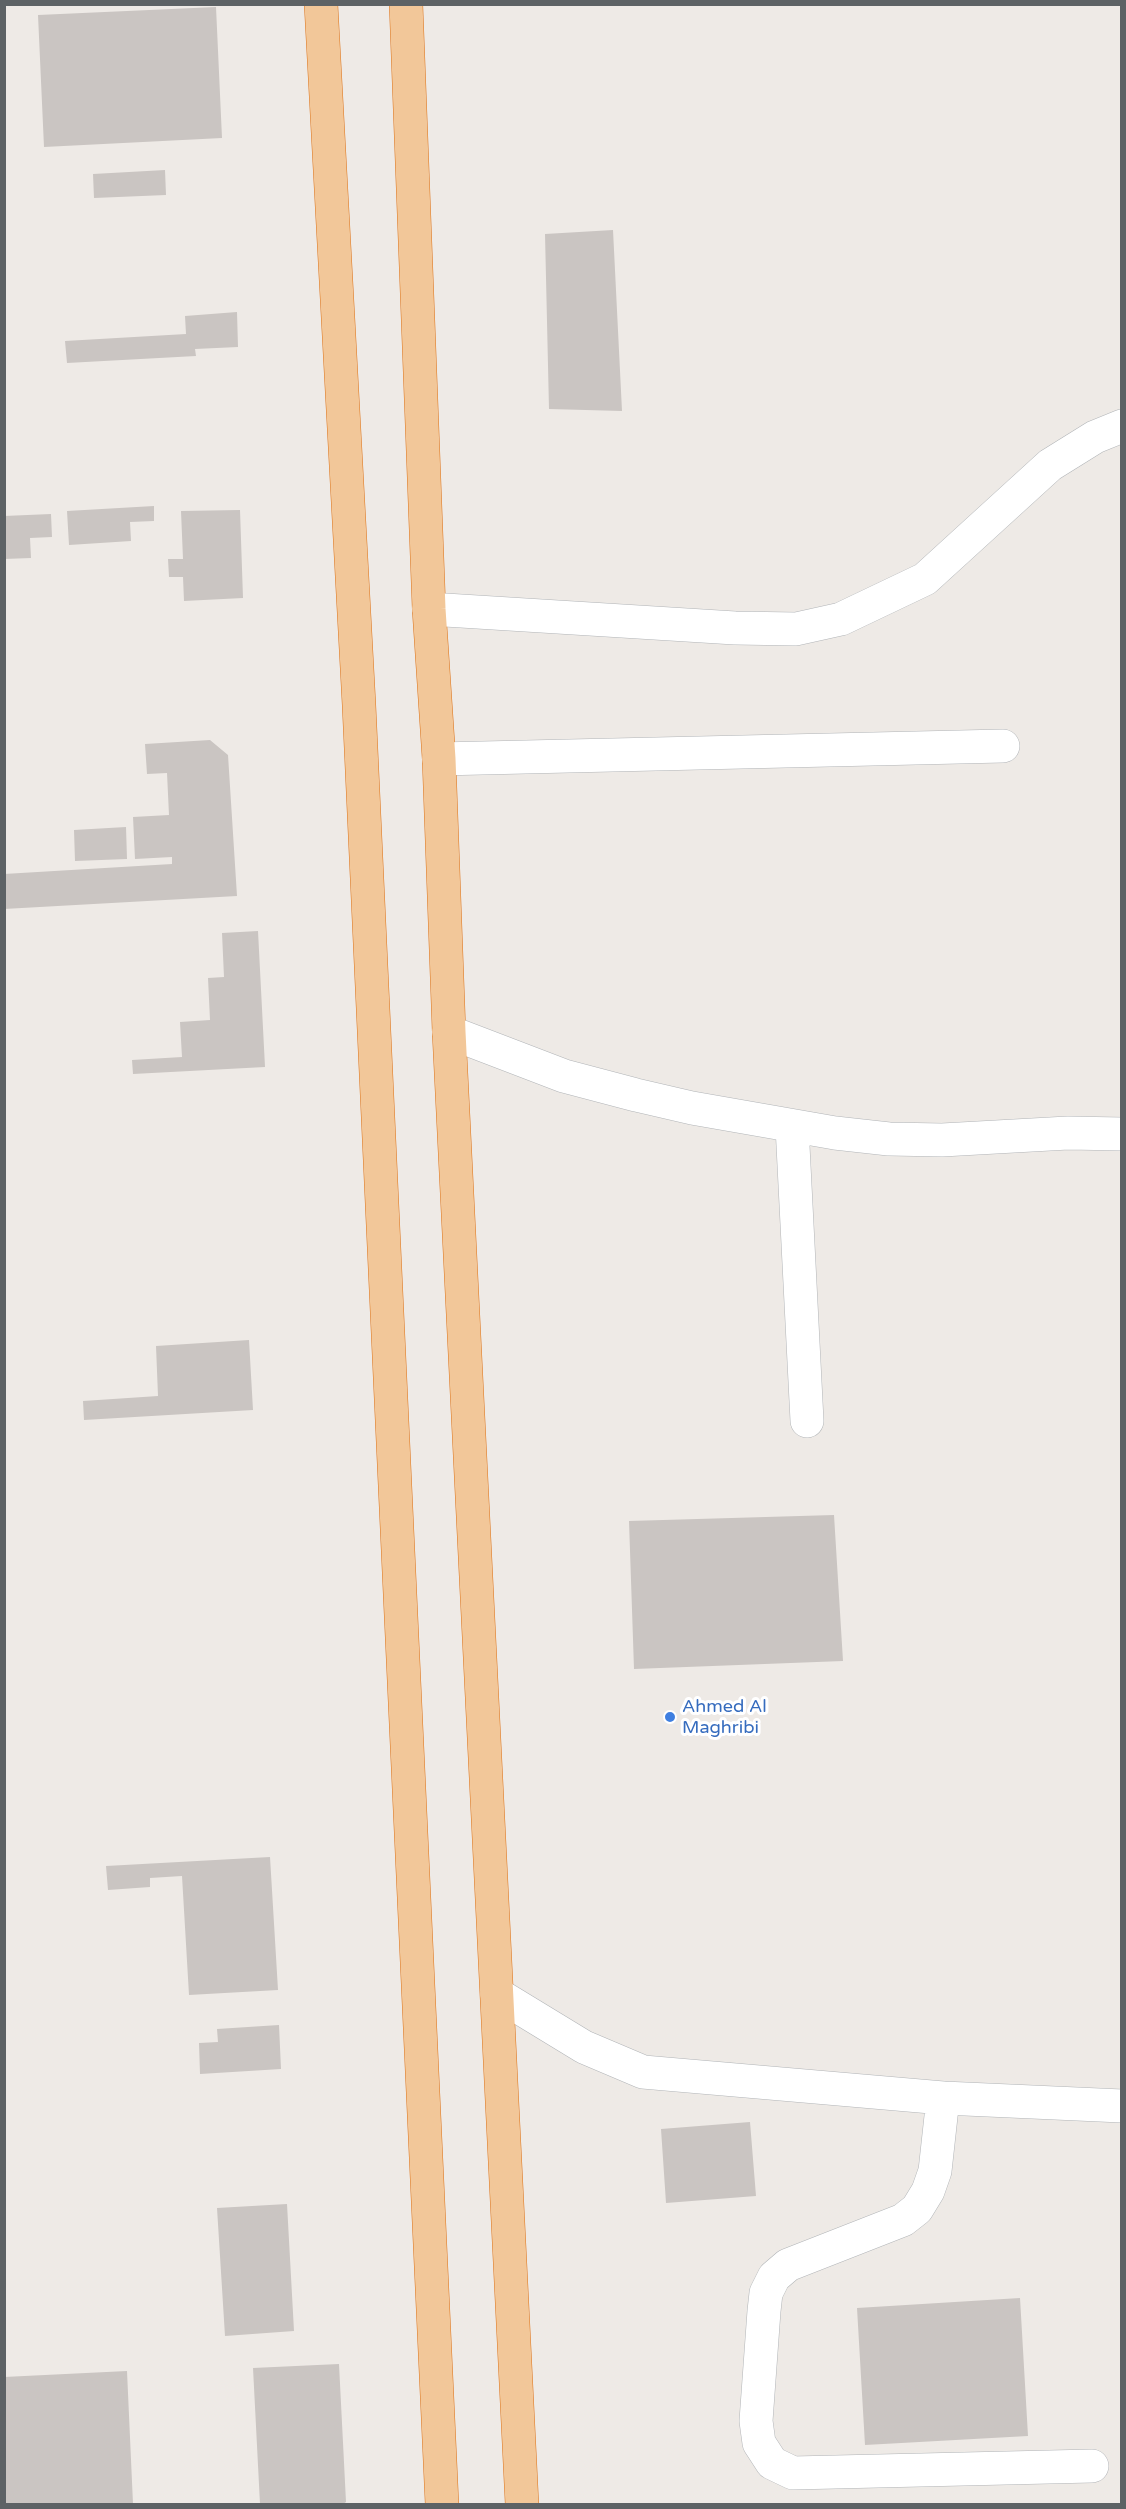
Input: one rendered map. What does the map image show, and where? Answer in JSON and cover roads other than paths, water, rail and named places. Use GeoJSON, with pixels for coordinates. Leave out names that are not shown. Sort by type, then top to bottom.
{"type":"FeatureCollection","features":[{"type":"Feature","properties":{"kind":"highway"},"geometry":{"type":"LineString","coordinates":[[321,4],[361,741],[442,2505]]}},
{"type":"Feature","properties":{"kind":"highway"},"geometry":{"type":"LineString","coordinates":[[406,4],[429,609],[439,759],[449,1032],[522,2505]]}},
{"type":"Feature","properties":{"kind":"street"},"geometry":{"type":"LineString","coordinates":[[429,609],[735,628],[796,629],[842,619],[924,579],[1050,465],[1095,437],[1122,426]]}},
{"type":"Feature","properties":{"kind":"street"},"geometry":{"type":"LineString","coordinates":[[439,759],[1003,746]]}},
{"type":"Feature","properties":{"kind":"street"},"geometry":{"type":"LineString","coordinates":[[449,1032],[564,1076],[692,1108],[792,1126],[889,1139],[942,1140],[1068,1133],[1122,1134]]}},
{"type":"Feature","properties":{"kind":"street"},"geometry":{"type":"LineString","coordinates":[[792,1126],[807,1420]]}},
{"type":"Feature","properties":{"kind":"street"},"geometry":{"type":"LineString","coordinates":[[1068,1133],[1122,1157]]}},
{"type":"Feature","properties":{"kind":"street"},"geometry":{"type":"LineString","coordinates":[[497,1994],[584,2047],[643,2072],[943,2098],[1122,2106]]}},
{"type":"Feature","properties":{"kind":"street"},"geometry":{"type":"LineString","coordinates":[[943,2098],[935,2172],[928,2191],[917,2209],[903,2220],[788,2265],[774,2277],[766,2293],[764,2311],[756,2421],[759,2443],[772,2463],[793,2473],[1092,2466]]}},
{"type":"Feature","properties":{"kind":"place","name":"Ahmed Al Maghribi"},"geometry":{"type":"Point","coordinates":[670,1717]}}]}
